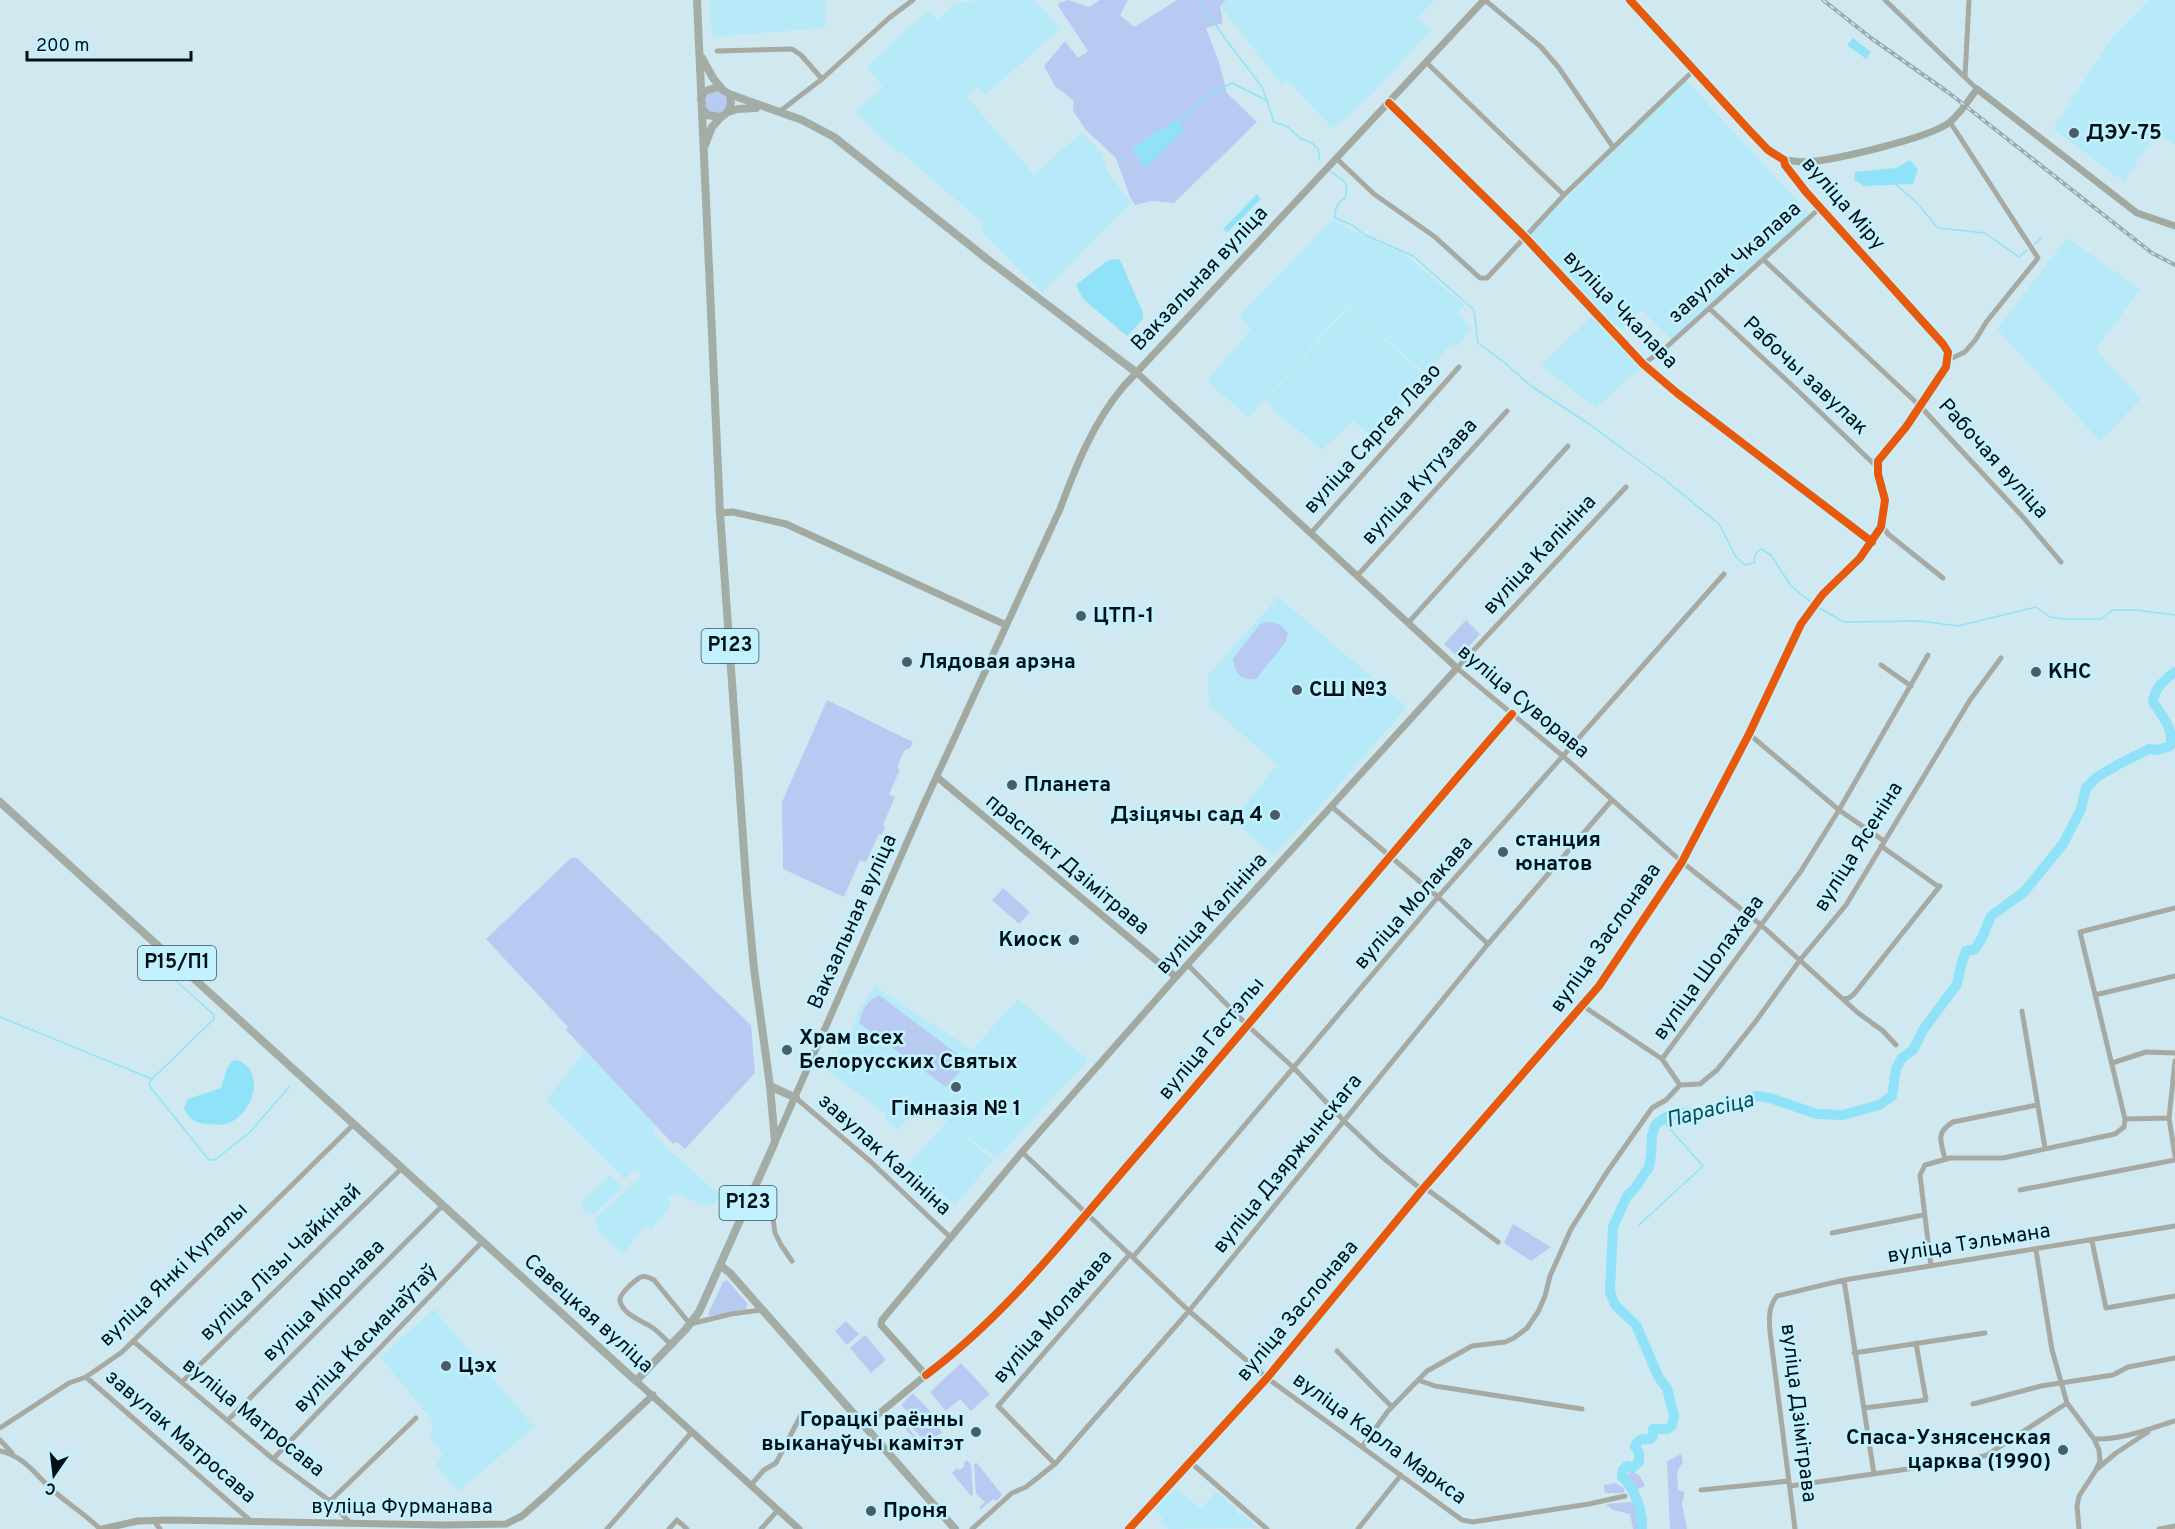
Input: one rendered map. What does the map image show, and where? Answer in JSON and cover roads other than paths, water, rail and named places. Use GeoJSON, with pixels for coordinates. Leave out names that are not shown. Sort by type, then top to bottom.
{"type":"FeatureCollection","features":[{"type":"Feature","properties":{"kind":"main road","name":"Р123"},"geometry":{"type":"LineString","coordinates":[[697,0],[720,513],[748,905],[775,1142]]}},
{"type":"Feature","properties":{"kind":"main road","name":"Вакзальная вуліца"},"geometry":{"type":"LineString","coordinates":[[636,1381],[699,1312],[1090,438],[1115,397],[1485,0]]}},
{"type":"Feature","properties":{"kind":"main road","name":"вуліца Міру"},"geometry":{"type":"LineString","coordinates":[[1630,0],[1768,150],[1784,160],[1785,165],[1821,207],[1943,344],[1948,352],[1948,360]]}},
{"type":"Feature","properties":{"kind":"main road"},"geometry":{"type":"LineString","coordinates":[[699,52],[705,66],[731,103],[712,127],[704,148]]}},
{"type":"Feature","properties":{"kind":"main road"},"geometry":{"type":"LineString","coordinates":[[765,108],[738,109],[724,114],[707,115],[701,104],[702,95],[709,89],[725,92],[802,120],[834,137],[987,259],[1137,373]]}},
{"type":"Feature","properties":{"kind":"main road"},"geometry":{"type":"LineString","coordinates":[[1784,160],[1807,162],[1862,151],[1930,132],[1950,122],[1977,89],[2137,213],[2175,226]]}},
{"type":"Feature","properties":{"kind":"main road"},"geometry":{"type":"LineString","coordinates":[[1878,468],[1878,461],[1883,453],[1920,406],[1946,367],[1948,360]]}},
{"type":"Feature","properties":{"kind":"main road","name":"вуліца Суворава"},"geometry":{"type":"LineString","coordinates":[[1137,373],[1456,668]]}},
{"type":"Feature","properties":{"kind":"main road","name":"вуліца Заслонава"},"geometry":{"type":"LineString","coordinates":[[1129,1529],[1267,1378],[1423,1188],[1599,986],[1682,862],[1749,734],[1801,624],[1815,605],[1872,542],[1882,525],[1885,500],[1878,468]]}},
{"type":"Feature","properties":{"kind":"main road"},"geometry":{"type":"LineString","coordinates":[[720,513],[733,512],[786,524],[1006,626]]}},
{"type":"Feature","properties":{"kind":"main road","name":"вуліца Калініна"},"geometry":{"type":"LineString","coordinates":[[926,1375],[881,1325],[882,1320],[949,1236],[1176,977],[1456,668]]}},
{"type":"Feature","properties":{"kind":"main road","name":"праспект Дзімітрава"},"geometry":{"type":"LineString","coordinates":[[937,777],[1176,977]]}},
{"type":"Feature","properties":{"kind":"main road","name":"Р15/П1"},"geometry":{"type":"LineString","coordinates":[[0,801],[354,1124]]}},
{"type":"Feature","properties":{"kind":"main road"},"geometry":{"type":"LineString","coordinates":[[770,1086],[796,1098]]}},
{"type":"Feature","properties":{"kind":"main road","name":"Савецкая вуліца"},"geometry":{"type":"LineString","coordinates":[[354,1124],[799,1529]]}},
{"type":"Feature","properties":{"kind":"main road"},"geometry":{"type":"LineString","coordinates":[[720,1264],[955,1529]]}},
{"type":"Feature","properties":{"kind":"main road","name":"вуліца Гастэлы"},"geometry":{"type":"LineString","coordinates":[[864,1426],[926,1375]]}},
{"type":"Feature","properties":{"kind":"main road","name":"вуліца Фурманава"},"geometry":{"type":"LineString","coordinates":[[101,1529],[119,1524],[154,1521],[321,1526],[351,1524],[444,1527],[506,1524],[522,1516],[652,1395]]}},
{"type":"Feature","properties":{"kind":"street"},"geometry":{"type":"LineString","coordinates":[[779,111],[822,79],[889,18],[914,0]]}},
{"type":"Feature","properties":{"kind":"street"},"geometry":{"type":"LineString","coordinates":[[1485,0],[1541,47],[1559,68],[1613,147]]}},
{"type":"Feature","properties":{"kind":"street"},"geometry":{"type":"LineString","coordinates":[[1885,0],[1977,89]]}},
{"type":"Feature","properties":{"kind":"street"},"geometry":{"type":"LineString","coordinates":[[1965,77],[1970,0]]}},
{"type":"Feature","properties":{"kind":"street"},"geometry":{"type":"LineString","coordinates":[[717,51],[792,49],[801,55],[822,79]]}},
{"type":"Feature","properties":{"kind":"street"},"geometry":{"type":"LineString","coordinates":[[1426,62],[1564,195]]}},
{"type":"Feature","properties":{"kind":"street"},"geometry":{"type":"LineString","coordinates":[[1337,159],[1374,194],[1435,237],[1480,278],[1487,278],[1564,195],[1694,70]]}},
{"type":"Feature","properties":{"kind":"street","name":"вуліца Чкалава"},"geometry":{"type":"LineString","coordinates":[[1389,103],[1525,237],[1643,364],[1677,393],[1872,542]]}},
{"type":"Feature","properties":{"kind":"street"},"geometry":{"type":"LineString","coordinates":[[1948,360],[1965,352],[2038,258],[1950,122]]}},
{"type":"Feature","properties":{"kind":"street","name":"завулак Чкалава"},"geometry":{"type":"LineString","coordinates":[[1643,364],[1662,351],[1710,309],[1821,207]]}},
{"type":"Feature","properties":{"kind":"street","name":"Рабочая вуліца"},"geometry":{"type":"LineString","coordinates":[[1764,260],[1920,406],[2015,508],[2061,562]]}},
{"type":"Feature","properties":{"kind":"street","name":"Рабочы завулак"},"geometry":{"type":"LineString","coordinates":[[1710,309],[1878,468]]}},
{"type":"Feature","properties":{"kind":"street","name":"вуліца Сяргея Лазо"},"geometry":{"type":"LineString","coordinates":[[1311,533],[1459,367]]}},
{"type":"Feature","properties":{"kind":"street","name":"вуліца Кутузава"},"geometry":{"type":"LineString","coordinates":[[1357,576],[1507,411]]}},
{"type":"Feature","properties":{"kind":"street"},"geometry":{"type":"LineString","coordinates":[[1408,623],[1568,446]]}},
{"type":"Feature","properties":{"kind":"street","name":"вуліца Калініна"},"geometry":{"type":"LineString","coordinates":[[1456,668],[1626,487]]}},
{"type":"Feature","properties":{"kind":"street"},"geometry":{"type":"LineString","coordinates":[[1882,525],[1888,534],[1943,578]]}},
{"type":"Feature","properties":{"kind":"street","name":"вуліца Молакава"},"geometry":{"type":"LineString","coordinates":[[1055,1464],[998,1406],[1294,1068],[1438,897],[1724,574]]}},
{"type":"Feature","properties":{"kind":"street","name":"вуліца Шолахава"},"geometry":{"type":"LineString","coordinates":[[1680,1085],[1662,1059],[1801,871],[1929,655]]}},
{"type":"Feature","properties":{"kind":"street","name":"вуліца Ясеніна"},"geometry":{"type":"LineString","coordinates":[[1680,1085],[1700,1084],[1717,1070],[1800,960],[1846,905],[1970,700],[2001,658]]}},
{"type":"Feature","properties":{"kind":"street"},"geometry":{"type":"LineString","coordinates":[[1881,665],[1911,686]]}},
{"type":"Feature","properties":{"kind":"street","name":"вуліца Суворава"},"geometry":{"type":"LineString","coordinates":[[1456,668],[1564,757],[1682,862],[1761,925],[1843,999],[1883,1031],[1896,1045]]}},
{"type":"Feature","properties":{"kind":"street","name":"вуліца Гастэлы"},"geometry":{"type":"LineString","coordinates":[[926,1375],[956,1353],[982,1329],[1086,1214],[1248,1026],[1389,855],[1512,714]]}},
{"type":"Feature","properties":{"kind":"street"},"geometry":{"type":"LineString","coordinates":[[1749,734],[1839,810],[1939,887],[1854,994],[1843,999]]}},
{"type":"Feature","properties":{"kind":"street","name":"вуліца Дзяржынскага"},"geometry":{"type":"LineString","coordinates":[[972,1529],[1012,1493],[1026,1487],[1055,1464],[1190,1311],[1488,944],[1612,800]]}},
{"type":"Feature","properties":{"kind":"street"},"geometry":{"type":"LineString","coordinates":[[1331,806],[1438,897],[1488,944]]}},
{"type":"Feature","properties":{"kind":"street"},"geometry":{"type":"LineString","coordinates":[[1931,1266],[1923,1215],[1920,1175],[1925,1165],[1945,1159],[2003,1158],[2115,1134],[2124,1127],[2125,1119],[2080,932],[2175,908]]}},
{"type":"Feature","properties":{"kind":"street"},"geometry":{"type":"LineString","coordinates":[[1188,965],[1381,1156],[1498,1242]]}},
{"type":"Feature","properties":{"kind":"street"},"geometry":{"type":"LineString","coordinates":[[2095,995],[2175,976]]}},
{"type":"Feature","properties":{"kind":"street"},"geometry":{"type":"LineString","coordinates":[[1583,1006],[1662,1059]]}},
{"type":"Feature","properties":{"kind":"street"},"geometry":{"type":"LineString","coordinates":[[2022,1011],[2045,1148]]}},
{"type":"Feature","properties":{"kind":"street"},"geometry":{"type":"LineString","coordinates":[[2112,1063],[2146,1052],[2175,1053]]}},
{"type":"Feature","properties":{"kind":"street"},"geometry":{"type":"LineString","coordinates":[[2020,1190],[2175,1158],[2169,1118],[2175,1061]]}},
{"type":"Feature","properties":{"kind":"street"},"geometry":{"type":"LineString","coordinates":[[1362,1446],[1392,1407],[1427,1371],[1472,1346],[1514,1338],[1527,1328],[1542,1304],[1559,1252],[1571,1229],[1652,1108],[1666,1100],[1680,1085]]}},
{"type":"Feature","properties":{"kind":"street","name":"завулак Калініна"},"geometry":{"type":"LineString","coordinates":[[796,1098],[871,1162],[949,1236]]}},
{"type":"Feature","properties":{"kind":"street"},"geometry":{"type":"LineString","coordinates":[[1945,1159],[1941,1136],[1944,1128],[1953,1122],[2037,1105]]}},
{"type":"Feature","properties":{"kind":"street"},"geometry":{"type":"LineString","coordinates":[[2125,1119],[2169,1118]]}},
{"type":"Feature","properties":{"kind":"street","name":"вуліца Янкі Купалы"},"geometry":{"type":"LineString","coordinates":[[0,1428],[69,1383],[86,1377],[122,1352],[354,1124]]}},
{"type":"Feature","properties":{"kind":"street","name":"вуліца Карла Маркса"},"geometry":{"type":"LineString","coordinates":[[1022,1152],[1190,1311],[1267,1378],[1462,1520],[1473,1522],[1589,1504],[1625,1496]]}},
{"type":"Feature","properties":{"kind":"street","name":"вуліца Лізы Чайкінай"},"geometry":{"type":"LineString","coordinates":[[182,1382],[402,1168]]}},
{"type":"Feature","properties":{"kind":"street"},"geometry":{"type":"LineString","coordinates":[[756,1186],[770,1197],[775,1233],[792,1261]]}},
{"type":"Feature","properties":{"kind":"street","name":"вуліца Міронава"},"geometry":{"type":"LineString","coordinates":[[228,1420],[443,1205]]}},
{"type":"Feature","properties":{"kind":"street"},"geometry":{"type":"LineString","coordinates":[[1832,1233],[1923,1215]]}},
{"type":"Feature","properties":{"kind":"street","name":"вуліца Тэльмана"},"geometry":{"type":"LineString","coordinates":[[1772,1302],[1777,1296],[1788,1292],[1844,1280],[2175,1226]]}},
{"type":"Feature","properties":{"kind":"street"},"geometry":{"type":"LineString","coordinates":[[2092,1241],[2106,1308],[2175,1296]]}},
{"type":"Feature","properties":{"kind":"street","name":"вуліца Касманаўтаў"},"geometry":{"type":"LineString","coordinates":[[273,1459],[482,1242]]}},
{"type":"Feature","properties":{"kind":"street"},"geometry":{"type":"LineString","coordinates":[[2036,1250],[2052,1350],[2067,1403],[2094,1439],[2099,1450],[2100,1461],[2079,1496],[2077,1506],[2079,1529]]}},
{"type":"Feature","properties":{"kind":"street"},"geometry":{"type":"LineString","coordinates":[[670,1344],[654,1329],[624,1309],[620,1301],[624,1291],[642,1277],[654,1280],[690,1324],[731,1314],[761,1310]]}},
{"type":"Feature","properties":{"kind":"street"},"geometry":{"type":"LineString","coordinates":[[1844,1280],[1874,1474]]}},
{"type":"Feature","properties":{"kind":"street","name":"вуліца Дзімітрава"},"geometry":{"type":"LineString","coordinates":[[1772,1302],[1769,1316],[1770,1332],[1795,1529]]}},
{"type":"Feature","properties":{"kind":"street"},"geometry":{"type":"LineString","coordinates":[[1854,1353],[1985,1333]]}},
{"type":"Feature","properties":{"kind":"street","name":"вуліца Матросава"},"geometry":{"type":"LineString","coordinates":[[133,1341],[273,1459],[330,1501],[351,1524]]}},
{"type":"Feature","properties":{"kind":"street"},"geometry":{"type":"LineString","coordinates":[[1864,1408],[1926,1400],[1916,1343]]}},
{"type":"Feature","properties":{"kind":"street"},"geometry":{"type":"LineString","coordinates":[[1337,1351],[1392,1407]]}},
{"type":"Feature","properties":{"kind":"street"},"geometry":{"type":"LineString","coordinates":[[1973,1404],[2041,1386],[2113,1375],[2128,1367],[2175,1358]]}},
{"type":"Feature","properties":{"kind":"street","name":"завулак Матросава"},"geometry":{"type":"LineString","coordinates":[[86,1377],[249,1525]]}},
{"type":"Feature","properties":{"kind":"street"},"geometry":{"type":"LineString","coordinates":[[1418,1380],[1435,1386],[1582,1408]]}},
{"type":"Feature","properties":{"kind":"street"},"geometry":{"type":"LineString","coordinates":[[1701,1490],[1790,1484],[1970,1460],[1987,1455],[2067,1403]]}},
{"type":"Feature","properties":{"kind":"street"},"geometry":{"type":"LineString","coordinates":[[751,1485],[764,1470],[776,1462],[801,1415]]}},
{"type":"Feature","properties":{"kind":"street"},"geometry":{"type":"LineString","coordinates":[[330,1501],[416,1418]]}},
{"type":"Feature","properties":{"kind":"street"},"geometry":{"type":"LineString","coordinates":[[2094,1439],[2111,1440],[2128,1437],[2175,1421]]}},
{"type":"Feature","properties":{"kind":"street"},"geometry":{"type":"LineString","coordinates":[[2096,1470],[2116,1453],[2159,1426]]}},
{"type":"Feature","properties":{"kind":"street"},"geometry":{"type":"LineString","coordinates":[[607,1529],[692,1432]]}},
{"type":"Feature","properties":{"kind":"street"},"geometry":{"type":"LineString","coordinates":[[0,1440],[12,1453],[101,1529]]}},
{"type":"Feature","properties":{"kind":"street"},"geometry":{"type":"LineString","coordinates":[[0,1451],[12,1453]]}},
{"type":"Feature","properties":{"kind":"street"},"geometry":{"type":"LineString","coordinates":[[1190,1461],[1267,1529]]}},
{"type":"Feature","properties":{"kind":"street"},"geometry":{"type":"LineString","coordinates":[[1358,1529],[1401,1475]]}},
{"type":"Feature","properties":{"kind":"street"},"geometry":{"type":"LineString","coordinates":[[761,1529],[778,1509]]}},
{"type":"Feature","properties":{"kind":"street"},"geometry":{"type":"LineString","coordinates":[[669,1529],[677,1520],[687,1529]]}},
{"type":"Feature","properties":{"kind":"street"},"geometry":{"type":"LineString","coordinates":[[154,1521],[160,1529]]}},
{"type":"Feature","properties":{"kind":"street"},"geometry":{"type":"LineString","coordinates":[[2159,1529],[2175,1526]]}},
{"type":"Feature","properties":{"kind":"waterway"},"geometry":{"type":"LineString","coordinates":[[1199,0],[1262,87],[1274,122],[1288,127],[1301,139],[1312,143],[1318,149],[1320,161]]}},
{"type":"Feature","properties":{"kind":"waterway"},"geometry":{"type":"LineString","coordinates":[[1179,122],[1204,98],[1232,83],[1268,101]]}},
{"type":"Feature","properties":{"kind":"waterway"},"geometry":{"type":"LineString","coordinates":[[1330,171],[1346,184],[1345,198],[1337,206],[1335,218],[1352,225],[1365,235],[1413,256],[1474,310],[1478,343],[1531,386],[1589,424],[1664,479],[1719,524],[1736,557],[1745,565],[1754,563],[1755,554],[1761,549],[1771,555],[1791,586],[1812,603]]}},
{"type":"Feature","properties":{"kind":"waterway"},"geometry":{"type":"LineString","coordinates":[[1894,183],[1917,203],[1938,228],[1985,233],[2019,257],[2027,250]]}},
{"type":"Feature","properties":{"kind":"waterway"},"geometry":{"type":"LineString","coordinates":[[2035,244],[2041,238]]}},
{"type":"Feature","properties":{"kind":"waterway"},"geometry":{"type":"LineString","coordinates":[[1818,607],[1844,622],[1921,621],[1958,626],[2036,607],[2050,617],[2066,619],[2101,619],[2113,610],[2175,615]]}},
{"type":"Feature","properties":{"kind":"waterway","name":"Парасіца"},"geometry":{"type":"LineString","coordinates":[[1642,1529],[1640,1508],[1631,1488],[1622,1477],[1623,1470],[1627,1466],[1632,1468],[1639,1462],[1639,1453],[1635,1447],[1637,1442],[1650,1439],[1653,1436],[1653,1429],[1668,1429],[1672,1425],[1674,1416],[1667,1388],[1659,1378],[1636,1325],[1615,1305],[1610,1292],[1613,1227],[1627,1196],[1649,1167],[1652,1135],[1656,1124],[1666,1117],[1679,1113],[1713,1112],[1757,1096],[1770,1098],[1817,1114],[1843,1115],[1879,1105],[1892,1096],[1896,1069],[1902,1058],[1913,1050],[1923,1030],[1957,984],[1966,951],[1975,949],[1991,916],[2024,892],[2063,844],[2081,809],[2086,788],[2097,777],[2119,764],[2149,749],[2157,750],[2170,746],[2169,728],[2153,702],[2158,689],[2175,672]]}},
{"type":"Feature","properties":{"kind":"waterway"},"geometry":{"type":"LineString","coordinates":[[0,1017],[152,1079],[214,1019],[214,1015],[173,978]]}},
{"type":"Feature","properties":{"kind":"waterway"},"geometry":{"type":"LineString","coordinates":[[152,1079],[149,1084],[151,1088],[209,1160],[215,1160],[250,1132],[290,1086]]}},
{"type":"Feature","properties":{"kind":"waterway"},"geometry":{"type":"LineString","coordinates":[[1639,1225],[1703,1166],[1662,1120]]}},
{"type":"Feature","properties":{"kind":"railway"},"geometry":{"type":"LineString","coordinates":[[1823,0],[1871,38],[1949,93],[2152,253],[2175,265]]}},
{"type":"Feature","properties":{"kind":"place","name":"ДЭУ-75"},"geometry":{"type":"Point","coordinates":[2074,133]}},
{"type":"Feature","properties":{"kind":"place","name":"ЦТП-1"},"geometry":{"type":"Point","coordinates":[1081,616]}},
{"type":"Feature","properties":{"kind":"place","name":"Лядовая арэна"},"geometry":{"type":"Point","coordinates":[907,662]}},
{"type":"Feature","properties":{"kind":"place","name":"КНС"},"geometry":{"type":"Point","coordinates":[2036,672]}},
{"type":"Feature","properties":{"kind":"place","name":"СШ №3"},"geometry":{"type":"Point","coordinates":[1297,690]}},
{"type":"Feature","properties":{"kind":"place","name":"Планета"},"geometry":{"type":"Point","coordinates":[1012,785]}},
{"type":"Feature","properties":{"kind":"place","name":"Дзіцячы сад 4"},"geometry":{"type":"Point","coordinates":[1275,815]}},
{"type":"Feature","properties":{"kind":"place","name":"станция юнатов"},"geometry":{"type":"Point","coordinates":[1503,852]}},
{"type":"Feature","properties":{"kind":"place","name":"Киоск"},"geometry":{"type":"Point","coordinates":[1074,940]}},
{"type":"Feature","properties":{"kind":"place","name":"Храм всех Белорусских Святых"},"geometry":{"type":"Point","coordinates":[787,1050]}},
{"type":"Feature","properties":{"kind":"place","name":"Гімназія № 1"},"geometry":{"type":"Point","coordinates":[956,1087]}},
{"type":"Feature","properties":{"kind":"place","name":"Цэх"},"geometry":{"type":"Point","coordinates":[446,1366]}},
{"type":"Feature","properties":{"kind":"place","name":"Горацкі раённы выканаўчы камітэт"},"geometry":{"type":"Point","coordinates":[976,1432]}},
{"type":"Feature","properties":{"kind":"place","name":"Спаса-Узнясенская царква (1990)"},"geometry":{"type":"Point","coordinates":[2063,1450]}},
{"type":"Feature","properties":{"kind":"place","name":"Проня"},"geometry":{"type":"Point","coordinates":[871,1511]}}]}
